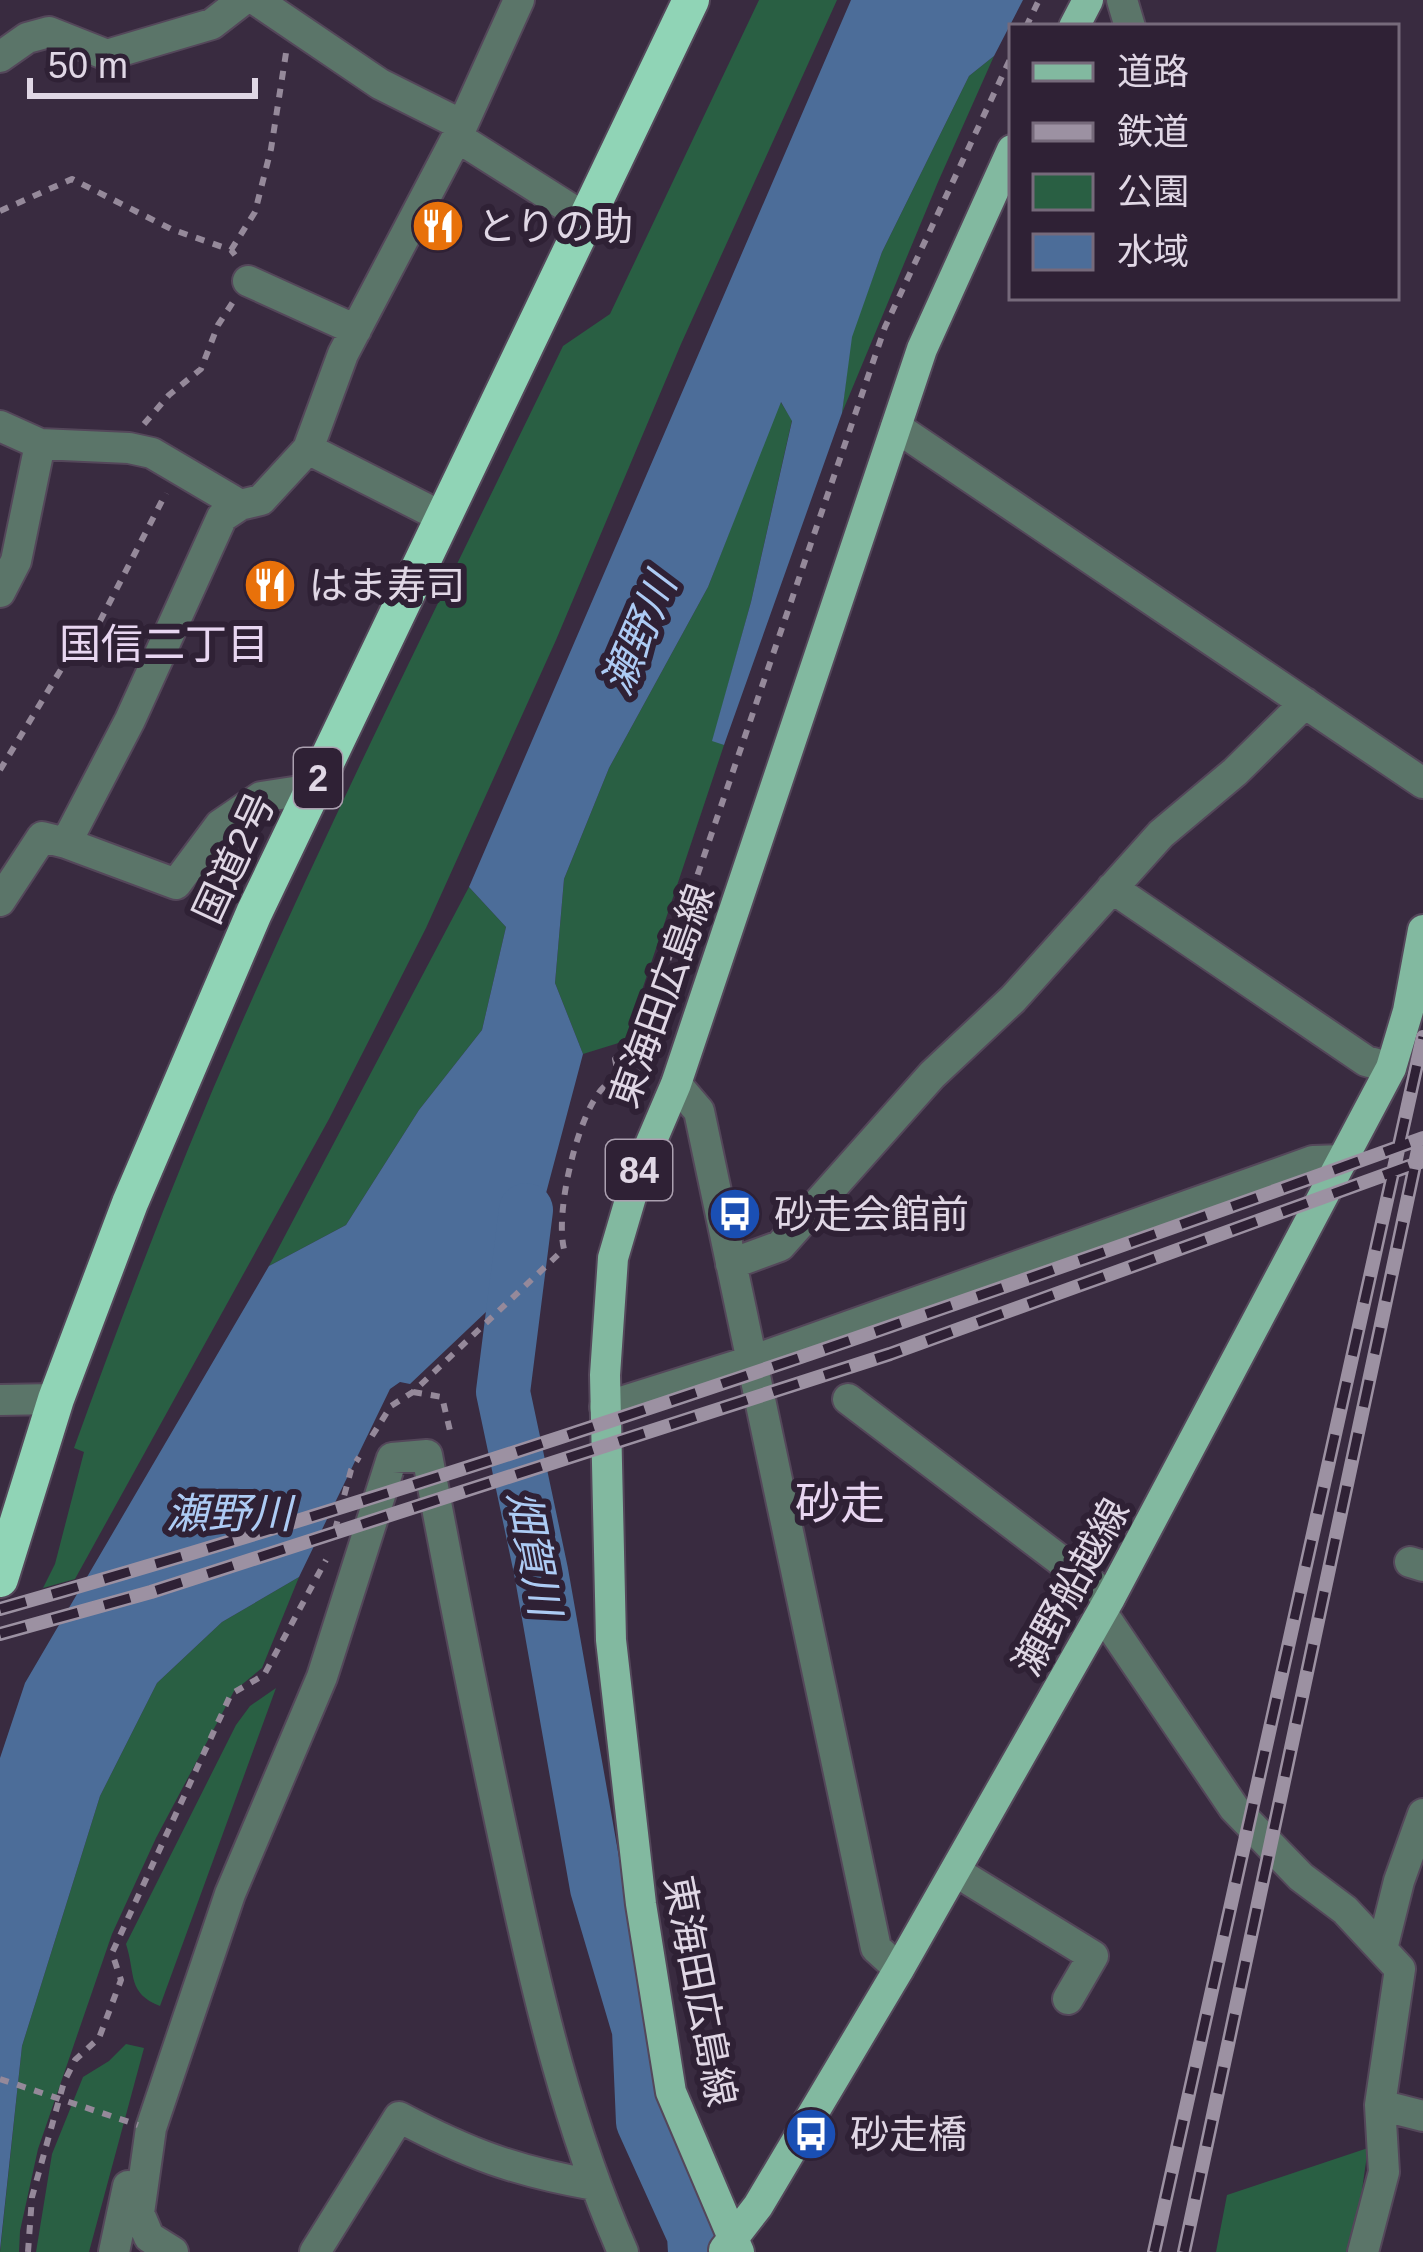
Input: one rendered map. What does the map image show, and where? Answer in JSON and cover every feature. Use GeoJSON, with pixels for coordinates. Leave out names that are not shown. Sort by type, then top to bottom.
{"type":"FeatureCollection","features":[{"type":"Feature","properties":{"kind":"highway","name":"国道2号"},"geometry":{"type":"LineString","coordinates":[[0,1579],[56,1399],[130,1203],[254,913],[691,0]]}},
{"type":"Feature","properties":{"kind":"main road","name":"東海田広島線"},"geometry":{"type":"LineString","coordinates":[[732,2247],[671,2092],[641,1904],[611,1640],[605,1407],[613,1258],[638,1173],[676,1084],[922,349],[1009,157]]}},
{"type":"Feature","properties":{"kind":"main road","name":"瀬野船越線"},"geometry":{"type":"LineString","coordinates":[[732,2247],[899,1969],[1106,1605],[1391,1068],[1408,1011],[1423,930]]}},
{"type":"Feature","properties":{"kind":"street"},"geometry":{"type":"LineString","coordinates":[[0,57],[27,38],[50,32],[107,55],[129,50],[212,23],[243,0]]}},
{"type":"Feature","properties":{"kind":"street"},"geometry":{"type":"LineString","coordinates":[[256,0],[297,18],[380,84],[460,131],[588,220]]}},
{"type":"Feature","properties":{"kind":"street"},"geometry":{"type":"LineString","coordinates":[[65,843],[130,720],[222,517],[240,505],[261,500],[308,449],[343,354],[460,131],[519,0]]}},
{"type":"Feature","properties":{"kind":"street"},"geometry":{"type":"LineString","coordinates":[[248,280],[356,330]]}},
{"type":"Feature","properties":{"kind":"street"},"geometry":{"type":"LineString","coordinates":[[0,426],[40,444],[152,453],[240,505]]}},
{"type":"Feature","properties":{"kind":"street"},"geometry":{"type":"LineString","coordinates":[[896,427],[1423,782]]}},
{"type":"Feature","properties":{"kind":"street"},"geometry":{"type":"LineString","coordinates":[[0,592],[16,561],[40,444]]}},
{"type":"Feature","properties":{"kind":"street"},"geometry":{"type":"LineString","coordinates":[[308,449],[444,518]]}},
{"type":"Feature","properties":{"kind":"street"},"geometry":{"type":"LineString","coordinates":[[731,1264],[780,1246],[932,1075],[1013,999],[1161,834],[1235,772],[1305,703]]}},
{"type":"Feature","properties":{"kind":"street"},"geometry":{"type":"LineString","coordinates":[[0,901],[42,837],[176,884],[220,825],[261,797],[313,789]]}},
{"type":"Feature","properties":{"kind":"street"},"geometry":{"type":"LineString","coordinates":[[1112,888],[1366,1061],[1391,1068]]}},
{"type":"Feature","properties":{"kind":"street"},"geometry":{"type":"LineString","coordinates":[[676,1084],[699,1111],[876,1948],[899,1969]]}},
{"type":"Feature","properties":{"kind":"street"},"geometry":{"type":"LineString","coordinates":[[605,1407],[1313,1161],[1342,1160]]}},
{"type":"Feature","properties":{"kind":"street"},"geometry":{"type":"LineString","coordinates":[[0,1400],[56,1399]]}},
{"type":"Feature","properties":{"kind":"street"},"geometry":{"type":"LineString","coordinates":[[848,1399],[1106,1605],[1234,1808],[1301,1877],[1402,1962]]}},
{"type":"Feature","properties":{"kind":"street"},"geometry":{"type":"LineString","coordinates":[[114,2252],[143,2137],[151,2128],[230,1894],[322,1677],[392,1458],[427,1455],[472,1698],[529,1954],[593,2185],[623,2252]]}},
{"type":"Feature","properties":{"kind":"street"},"geometry":{"type":"LineString","coordinates":[[1363,2252],[1384,2172],[1380,2105],[1402,1962],[1408,1853],[1423,1814]]}},
{"type":"Feature","properties":{"kind":"street"},"geometry":{"type":"LineString","coordinates":[[955,1871],[1094,1956],[1068,1999]]}},
{"type":"Feature","properties":{"kind":"street"},"geometry":{"type":"LineString","coordinates":[[1380,2105],[1423,2116]]}},
{"type":"Feature","properties":{"kind":"street"},"geometry":{"type":"LineString","coordinates":[[315,2252],[399,2117],[457,2147],[525,2173],[593,2185]]}},
{"type":"Feature","properties":{"kind":"street"},"geometry":{"type":"LineString","coordinates":[[143,2137],[139,2213],[149,2237],[173,2252]]}},
{"type":"Feature","properties":{"kind":"path"},"geometry":{"type":"LineString","coordinates":[[0,212],[72,179],[171,229],[231,250],[255,212],[297,18]]}},
{"type":"Feature","properties":{"kind":"path"},"geometry":{"type":"LineString","coordinates":[[371,1438],[391,1406],[413,1392],[564,1250],[559,1228],[564,1193],[580,1138],[596,1096],[618,1074],[615,1059],[647,1038],[667,964],[885,327],[1009,62]]}},
{"type":"Feature","properties":{"kind":"path"},"geometry":{"type":"LineString","coordinates":[[129,448],[169,395],[201,369],[218,325],[248,280]]}},
{"type":"Feature","properties":{"kind":"path"},"geometry":{"type":"LineString","coordinates":[[0,770],[71,653],[99,623],[178,469]]}},
{"type":"Feature","properties":{"kind":"path"},"geometry":{"type":"LineString","coordinates":[[333,1536],[351,1470],[361,1454]]}},
{"type":"Feature","properties":{"kind":"path"},"geometry":{"type":"LineString","coordinates":[[28,2252],[32,2198],[64,2082],[75,2060],[99,2038],[121,1980],[112,1953],[231,1694],[264,1675],[327,1558]]}},
{"type":"Feature","properties":{"kind":"path"},"geometry":{"type":"LineString","coordinates":[[0,2079],[143,2137]]}},
{"type":"Feature","properties":{"kind":"green space"},"geometry":{"type":"Polygon","coordinates":[[[759,0],[837,0],[681,344],[556,640],[426,928],[329,1119],[75,1579],[43,1588],[55,1564],[84,1452],[74,1448],[173,1186],[276,945],[563,346],[610,314],[759,0]]]}},
{"type":"Feature","properties":{"kind":"green space"},"geometry":{"type":"Polygon","coordinates":[[[994,56],[842,413],[851,337],[882,252],[969,76],[994,56]]]}},
{"type":"Feature","properties":{"kind":"green space"},"geometry":{"type":"Polygon","coordinates":[[[780,401],[792,420],[751,602],[713,740],[724,745],[625,1041],[583,1054],[555,983],[564,879],[609,768],[708,587],[780,401]]]}},
{"type":"Feature","properties":{"kind":"green space"},"geometry":{"type":"Polygon","coordinates":[[[469,887],[506,927],[482,1030],[419,1110],[346,1225],[269,1266],[469,887]]]}},
{"type":"Feature","properties":{"kind":"green space"},"geometry":{"type":"Polygon","coordinates":[[[299,1577],[262,1668],[234,1691],[156,1838],[112,1934],[38,2149],[19,2252],[0,2252],[22,2046],[100,1796],[157,1683],[222,1622],[299,1577]]]}},
{"type":"Feature","properties":{"kind":"green space"},"geometry":{"type":"Polygon","coordinates":[[[276,1688],[160,2006],[137,1989],[126,1944],[236,1725],[250,1706],[276,1688]]]}},
{"type":"Feature","properties":{"kind":"green space"},"geometry":{"type":"Polygon","coordinates":[[[126,2044],[144,2048],[89,2252],[36,2252],[52,2154],[83,2077],[126,2044]]]}},
{"type":"Feature","properties":{"kind":"green space"},"geometry":{"type":"Polygon","coordinates":[[[1368,2148],[1346,2252],[1216,2252],[1227,2195],[1368,2148]]]}},
{"type":"Feature","properties":{"kind":"water","name":"瀬野川"},"geometry":{"type":"Polygon","coordinates":[[[851,0],[1023,0],[994,56],[969,76],[882,252],[852,337],[842,413],[724,745],[712,741],[751,602],[792,421],[781,402],[708,587],[609,768],[564,879],[555,983],[583,1054],[524,1276],[410,1384],[400,1382],[390,1389],[299,1577],[222,1622],[157,1683],[100,1796],[22,2046],[0,2250],[0,1758],[25,1683],[269,1266],[346,1225],[419,1110],[482,1030],[506,927],[469,887],[851,0]]]}},
{"type":"Feature","properties":{"kind":"waterway","name":"畑賀川"},"geometry":{"type":"LineString","coordinates":[[526,1210],[503,1392],[541,1571],[597,1888],[639,2030],[643,2122],[694,2235],[695,2252]]}},
{"type":"Feature","properties":{"kind":"railway"},"geometry":{"type":"LineString","coordinates":[[1154,2252],[1423,1037]]}},
{"type":"Feature","properties":{"kind":"railway"},"geometry":{"type":"LineString","coordinates":[[0,1609],[538,1445],[1423,1138]]}},
{"type":"Feature","properties":{"kind":"railway"},"geometry":{"type":"LineString","coordinates":[[1184,2252],[1418,1150]]}},
{"type":"Feature","properties":{"kind":"railway"},"geometry":{"type":"LineString","coordinates":[[0,1634],[151,1592],[890,1354],[1423,1161]]}},
{"type":"Feature","properties":{"kind":"place","name":"とりの助"},"geometry":{"type":"Point","coordinates":[438,226]}},
{"type":"Feature","properties":{"kind":"place","name":"はま寿司"},"geometry":{"type":"Point","coordinates":[270,585]}},
{"type":"Feature","properties":{"kind":"place","name":"砂走会館前"},"geometry":{"type":"Point","coordinates":[735,1214]}},
{"type":"Feature","properties":{"kind":"place","name":"砂走橋"},"geometry":{"type":"Point","coordinates":[811,2134]}},
{"type":"Feature","properties":{"kind":"district","name":"国信二丁目"},"geometry":{"type":"Point","coordinates":[164,644]}},
{"type":"Feature","properties":{"kind":"district","name":"砂走"},"geometry":{"type":"Point","coordinates":[840,1503]}}]}
